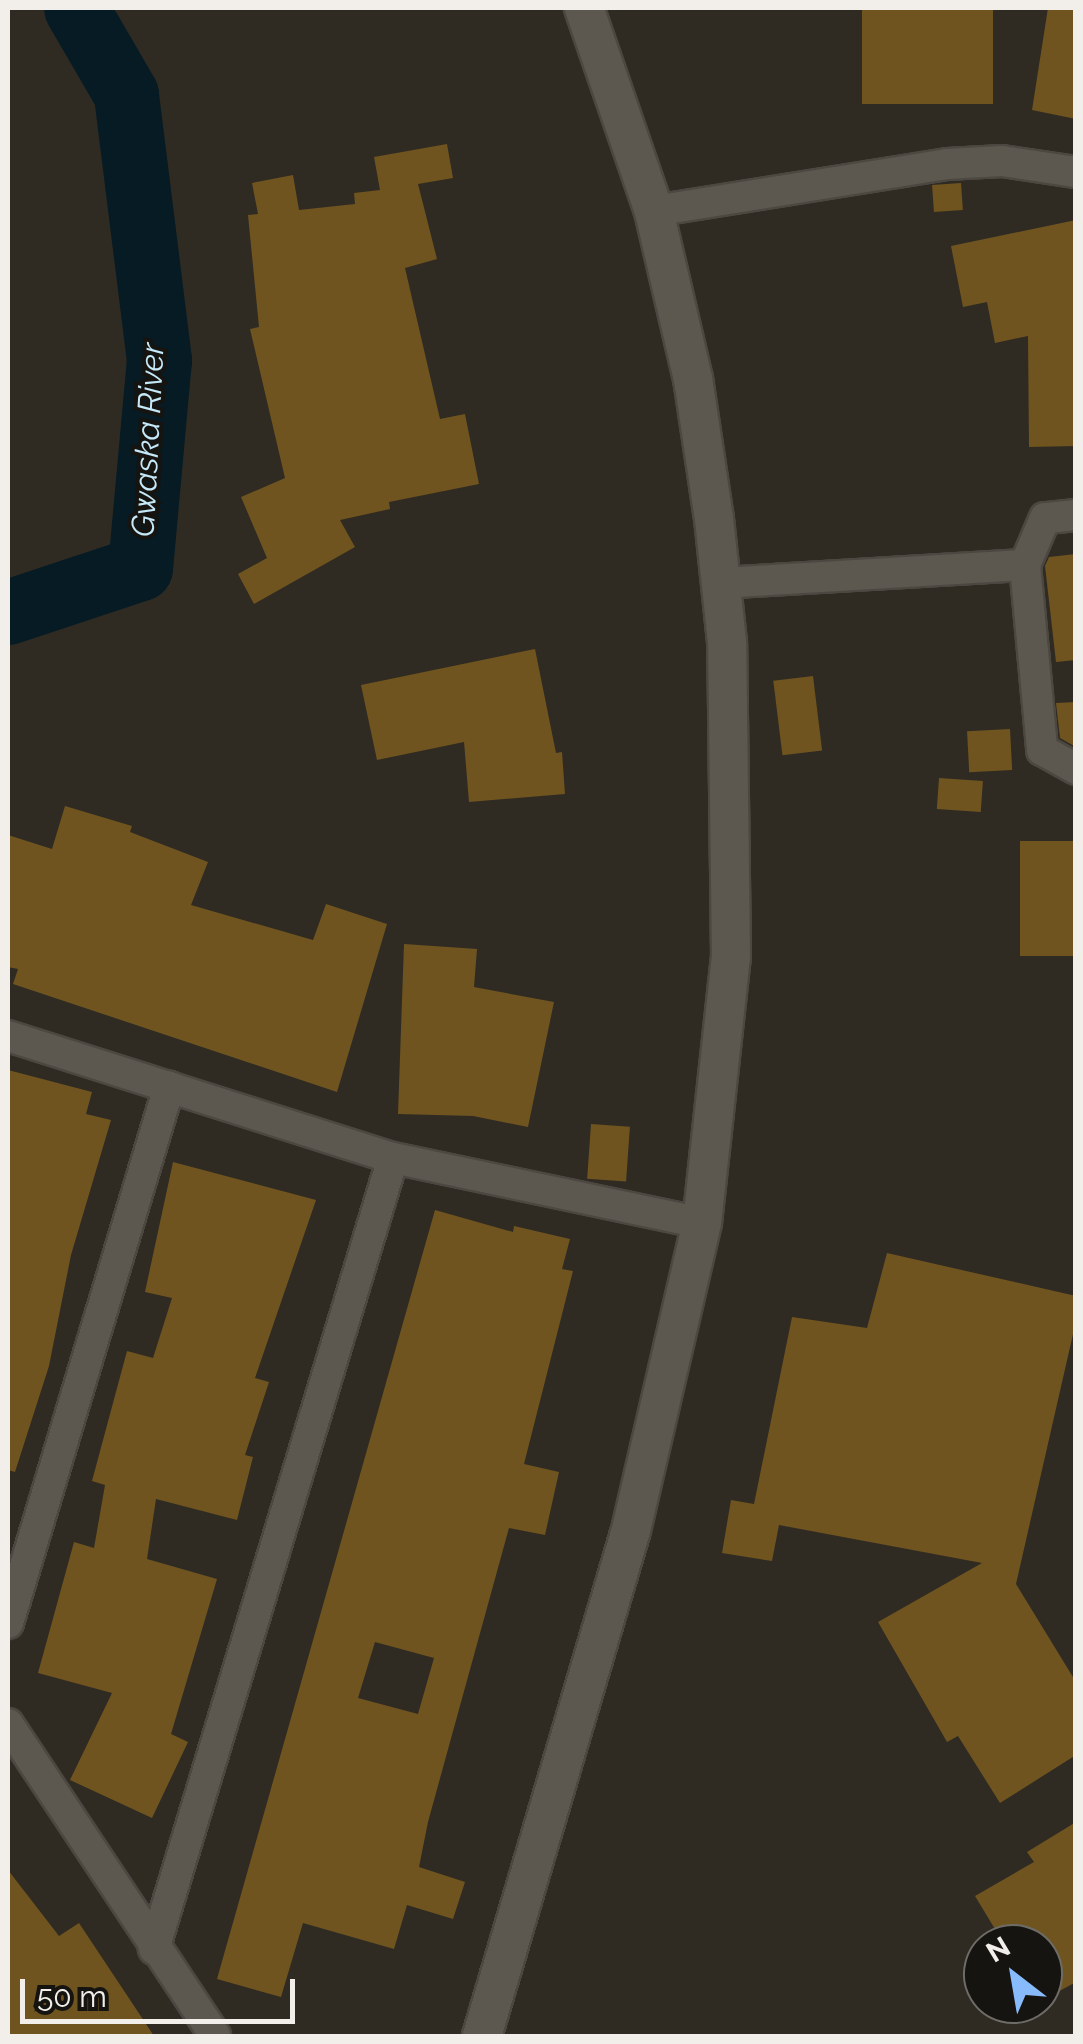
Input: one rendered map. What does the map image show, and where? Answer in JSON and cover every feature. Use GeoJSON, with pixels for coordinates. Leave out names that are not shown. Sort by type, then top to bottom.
{"type":"FeatureCollection","features":[{"type":"Feature","properties":{"kind":"street"},"geometry":{"type":"LineString","coordinates":[[482,2036],[632,1530],[702,1223],[731,957],[721,583],[693,379],[654,211],[584,8]]}},
{"type":"Feature","properties":{"kind":"street"},"geometry":{"type":"LineString","coordinates":[[654,211],[947,164],[1002,160],[1076,172]]}},
{"type":"Feature","properties":{"kind":"street"},"geometry":{"type":"LineString","coordinates":[[1076,514],[1045,518],[1024,565],[1042,750],[1076,770]]}},
{"type":"Feature","properties":{"kind":"street"},"geometry":{"type":"LineString","coordinates":[[721,583],[1024,565]]}},
{"type":"Feature","properties":{"kind":"street"},"geometry":{"type":"LineString","coordinates":[[8,1036],[393,1158],[702,1223]]}},
{"type":"Feature","properties":{"kind":"street"},"geometry":{"type":"LineString","coordinates":[[8,1622],[169,1087]]}},
{"type":"Feature","properties":{"kind":"street"},"geometry":{"type":"LineString","coordinates":[[154,1949],[393,1158]]}},
{"type":"Feature","properties":{"kind":"street"},"geometry":{"type":"LineString","coordinates":[[8,1724],[214,2036]]}},
{"type":"Feature","properties":{"kind":"building"},"geometry":{"type":"Polygon","coordinates":[[[862,8],[993,8],[993,104],[862,104],[862,8]]]}},
{"type":"Feature","properties":{"kind":"building"},"geometry":{"type":"Polygon","coordinates":[[[1048,8],[1076,8],[1076,119],[1032,110],[1048,8]]]}},
{"type":"Feature","properties":{"kind":"building"},"geometry":{"type":"Polygon","coordinates":[[[447,144],[453,178],[418,184],[437,259],[405,268],[440,419],[465,414],[479,484],[389,502],[390,509],[340,520],[355,547],[254,604],[238,574],[267,558],[241,497],[285,478],[250,329],[259,327],[248,215],[258,214],[252,183],[293,175],[299,210],[355,204],[354,193],[380,190],[374,157],[447,144]]]}},
{"type":"Feature","properties":{"kind":"building"},"geometry":{"type":"Polygon","coordinates":[[[961,183],[963,210],[934,212],[932,185],[961,183]]]}},
{"type":"Feature","properties":{"kind":"building"},"geometry":{"type":"Polygon","coordinates":[[[1076,220],[1076,446],[1029,447],[1028,336],[995,343],[987,302],[963,307],[951,246],[1076,220]]]}},
{"type":"Feature","properties":{"kind":"building"},"geometry":{"type":"Polygon","coordinates":[[[1076,554],[1076,660],[1056,662],[1045,566],[1049,557],[1076,554]]]}},
{"type":"Feature","properties":{"kind":"building"},"geometry":{"type":"Polygon","coordinates":[[[535,649],[556,753],[562,752],[565,794],[469,802],[464,742],[377,760],[361,685],[535,649]]]}},
{"type":"Feature","properties":{"kind":"building"},"geometry":{"type":"Polygon","coordinates":[[[813,676],[822,750],[782,755],[773,681],[813,676]]]}},
{"type":"Feature","properties":{"kind":"building"},"geometry":{"type":"Polygon","coordinates":[[[1076,702],[1076,747],[1060,738],[1056,703],[1076,702]]]}},
{"type":"Feature","properties":{"kind":"building"},"geometry":{"type":"Polygon","coordinates":[[[1010,729],[1012,770],[969,772],[967,731],[1010,729]]]}},
{"type":"Feature","properties":{"kind":"building"},"geometry":{"type":"Polygon","coordinates":[[[939,778],[983,781],[981,812],[937,809],[939,778]]]}},
{"type":"Feature","properties":{"kind":"building"},"geometry":{"type":"Polygon","coordinates":[[[65,806],[132,826],[130,832],[208,862],[191,905],[313,940],[326,904],[387,924],[337,1092],[13,984],[18,969],[8,967],[8,835],[52,849],[65,806]]]}},
{"type":"Feature","properties":{"kind":"building"},"geometry":{"type":"Polygon","coordinates":[[[1020,841],[1076,841],[1076,956],[1020,956],[1020,841]]]}},
{"type":"Feature","properties":{"kind":"building"},"geometry":{"type":"Polygon","coordinates":[[[404,944],[477,949],[474,987],[554,1002],[528,1127],[473,1116],[398,1114],[404,944]]]}},
{"type":"Feature","properties":{"kind":"building"},"geometry":{"type":"Polygon","coordinates":[[[8,1070],[92,1092],[86,1114],[111,1120],[71,1255],[49,1366],[15,1472],[8,1470],[8,1070]]]}},
{"type":"Feature","properties":{"kind":"building"},"geometry":{"type":"Polygon","coordinates":[[[591,1124],[630,1127],[626,1182],[587,1179],[591,1124]]]}},
{"type":"Feature","properties":{"kind":"building"},"geometry":{"type":"Polygon","coordinates":[[[173,1162],[316,1200],[255,1378],[269,1382],[245,1455],[253,1457],[237,1520],[156,1499],[147,1559],[217,1579],[171,1734],[188,1742],[152,1818],[70,1780],[112,1693],[38,1673],[74,1542],[94,1548],[105,1485],[92,1481],[127,1351],[153,1358],[172,1298],[145,1292],[173,1162]]]}},
{"type":"Feature","properties":{"kind":"building"},"geometry":{"type":"Polygon","coordinates":[[[435,1210],[513,1232],[514,1226],[570,1239],[562,1269],[573,1271],[524,1464],[559,1472],[545,1535],[509,1528],[419,1867],[465,1882],[453,1919],[407,1905],[394,1949],[303,1923],[281,1997],[217,1979],[435,1210]],[[375,1642],[358,1698],[418,1714],[434,1658],[375,1642]]]}},
{"type":"Feature","properties":{"kind":"building"},"geometry":{"type":"Polygon","coordinates":[[[887,1253],[1076,1296],[1076,1321],[1016,1584],[1076,1682],[1076,1755],[1000,1803],[958,1736],[947,1742],[878,1622],[982,1563],[779,1525],[772,1561],[722,1553],[731,1500],[754,1504],[792,1317],[867,1328],[887,1253]]]}},
{"type":"Feature","properties":{"kind":"building"},"geometry":{"type":"Polygon","coordinates":[[[1076,1822],[1076,1982],[1063,1989],[1063,1924],[992,1924],[975,1896],[1034,1862],[1027,1852],[1076,1822]]]}},
{"type":"Feature","properties":{"kind":"building"},"geometry":{"type":"Polygon","coordinates":[[[8,1870],[59,1936],[79,1923],[154,2036],[8,2036],[8,1870]]]}},
{"type":"Feature","properties":{"kind":"waterway","name":"Gwaska River"},"geometry":{"type":"LineString","coordinates":[[8,612],[140,568],[159,360],[126,94],[76,8]]}}]}
